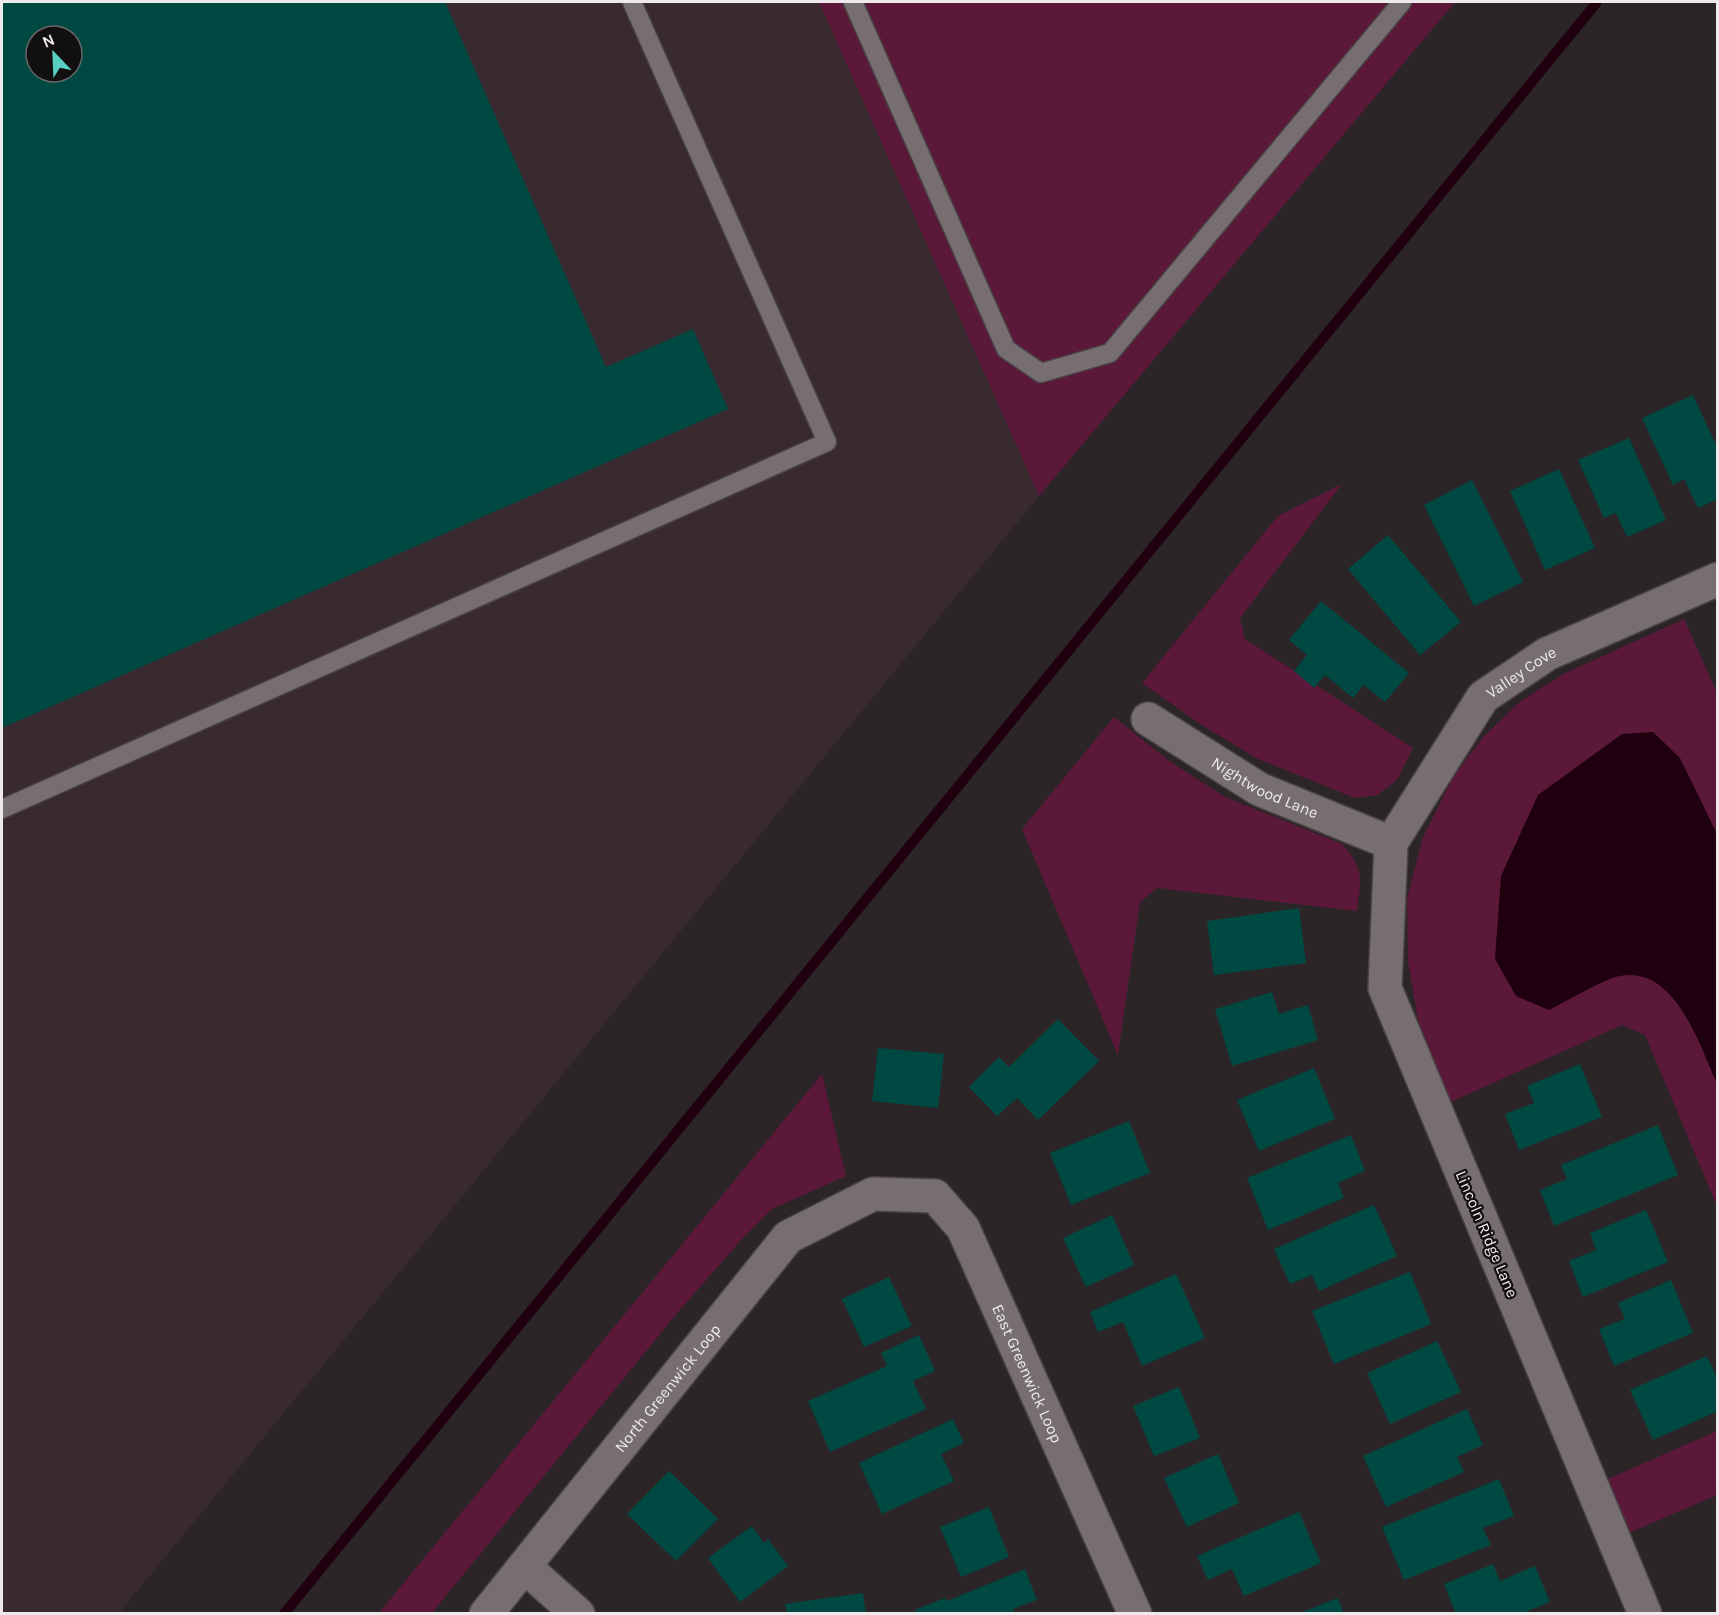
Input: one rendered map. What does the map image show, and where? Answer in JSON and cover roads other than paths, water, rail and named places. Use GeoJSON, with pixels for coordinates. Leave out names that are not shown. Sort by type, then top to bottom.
{"type":"FeatureCollection","features":[{"type":"Feature","properties":{"kind":"street","name":"Valley Cove"},"geometry":{"type":"LineString","coordinates":[[1391,843],[1483,697],[1547,654],[1718,579]]}},
{"type":"Feature","properties":{"kind":"street","name":"Nightwood Lane"},"geometry":{"type":"LineString","coordinates":[[1148,719],[1259,789],[1391,843]]}},
{"type":"Feature","properties":{"kind":"street","name":"Lincoln Ridge Lane"},"geometry":{"type":"LineString","coordinates":[[1391,843],[1385,988],[1645,1614]]}},
{"type":"Feature","properties":{"kind":"street","name":"North Greenwick Loop"},"geometry":{"type":"LineString","coordinates":[[486,1614],[788,1237],[873,1194]]}},
{"type":"Feature","properties":{"kind":"street","name":"East Greenwick Loop"},"geometry":{"type":"LineString","coordinates":[[873,1194],[935,1196],[963,1228],[1135,1614]]}},
{"type":"Feature","properties":{"kind":"street"},"geometry":{"type":"LineString","coordinates":[[525,1567],[578,1614]]}},
{"type":"Feature","properties":{"kind":"lane"},"geometry":{"type":"LineString","coordinates":[[2,809],[827,442],[632,2]]}},
{"type":"Feature","properties":{"kind":"lane"},"geometry":{"type":"LineString","coordinates":[[853,2],[1006,349],[1041,373],[1110,353],[1402,2]]}},
{"type":"Feature","properties":{"kind":"waterway"},"geometry":{"type":"LineString","coordinates":[[284,1614],[1597,2]]}}]}
